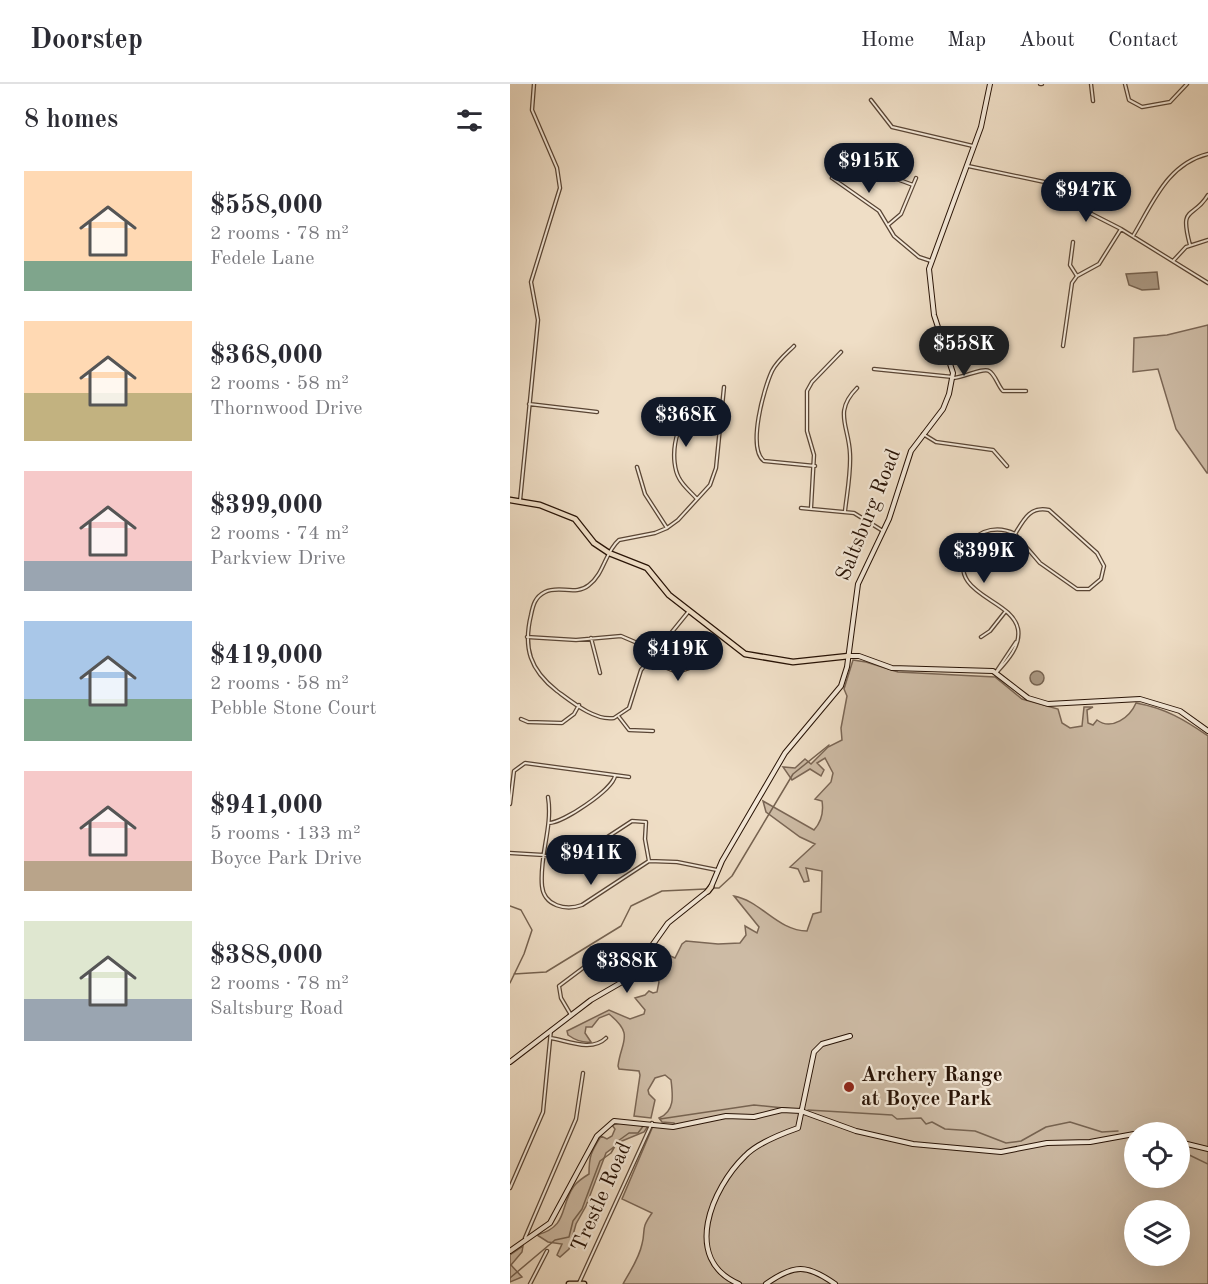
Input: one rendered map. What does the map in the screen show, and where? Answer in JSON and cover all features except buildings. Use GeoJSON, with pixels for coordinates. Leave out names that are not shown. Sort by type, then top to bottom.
{"type":"FeatureCollection","features":[{"type":"Feature","properties":{"kind":"main road"},"geometry":{"type":"LineString","coordinates":[[953,377],[930,294],[928,276],[931,261],[984,114],[990,84]]}},
{"type":"Feature","properties":{"kind":"main road","name":"Saltsburg Road"},"geometry":{"type":"LineString","coordinates":[[510,1062],[551,1029],[629,978],[668,922],[710,889],[717,870],[791,744],[841,686],[849,656],[856,591],[883,531],[908,458],[946,403],[953,377]]}},
{"type":"Feature","properties":{"kind":"main road"},"geometry":{"type":"LineString","coordinates":[[510,500],[571,516],[594,543],[609,553],[647,568],[666,592],[745,654],[793,663],[859,656],[892,668],[981,670],[996,673],[1034,700],[1064,705],[1135,699],[1180,711],[1208,731]]}},
{"type":"Feature","properties":{"kind":"main road"},"geometry":{"type":"LineString","coordinates":[[738,1284],[723,1275],[709,1254],[706,1232],[710,1206],[722,1183],[746,1155],[798,1128],[814,1052],[822,1044],[850,1036]]}},
{"type":"Feature","properties":{"kind":"main road"},"geometry":{"type":"LineString","coordinates":[[510,1251],[550,1223],[603,1128],[620,1120],[673,1127],[705,1119],[754,1117],[782,1110],[801,1111],[878,1137],[955,1149],[1001,1152],[1047,1143],[1090,1142],[1124,1136]]}},
{"type":"Feature","properties":{"kind":"main road"},"geometry":{"type":"LineString","coordinates":[[1190,1145],[1208,1149]]}},
{"type":"Feature","properties":{"kind":"main road"},"geometry":{"type":"LineString","coordinates":[[766,1284],[782,1273],[796,1268],[816,1272],[835,1284]]}},
{"type":"Feature","properties":{"kind":"main road"},"geometry":{"type":"LineString","coordinates":[[569,1284],[582,1283]]}},
{"type":"Feature","properties":{"kind":"street"},"geometry":{"type":"LineString","coordinates":[[520,501],[538,320],[531,282],[560,188],[554,159],[532,110],[534,84]]}},
{"type":"Feature","properties":{"kind":"street"},"geometry":{"type":"LineString","coordinates":[[1091,84],[1093,100]]}},
{"type":"Feature","properties":{"kind":"street"},"geometry":{"type":"LineString","coordinates":[[1125,84],[1129,100],[1142,107],[1170,102],[1187,84]]}},
{"type":"Feature","properties":{"kind":"street"},"geometry":{"type":"LineString","coordinates":[[871,100],[892,127],[973,146]]}},
{"type":"Feature","properties":{"kind":"street"},"geometry":{"type":"LineString","coordinates":[[1133,236],[1174,172],[1192,159],[1208,154]]}},
{"type":"Feature","properties":{"kind":"street"},"geometry":{"type":"LineString","coordinates":[[965,165],[1054,184],[1074,205],[1121,229],[1208,283]]}},
{"type":"Feature","properties":{"kind":"street"},"geometry":{"type":"LineString","coordinates":[[875,171],[913,185]]}},
{"type":"Feature","properties":{"kind":"street"},"geometry":{"type":"LineString","coordinates":[[832,178],[879,211],[894,236],[912,251],[931,261]]}},
{"type":"Feature","properties":{"kind":"street"},"geometry":{"type":"LineString","coordinates":[[888,225],[902,214],[916,178]]}},
{"type":"Feature","properties":{"kind":"street"},"geometry":{"type":"LineString","coordinates":[[1190,245],[1186,219],[1192,209],[1208,195]]}},
{"type":"Feature","properties":{"kind":"street"},"geometry":{"type":"LineString","coordinates":[[1063,346],[1069,292],[1077,276],[1099,264],[1121,229]]}},
{"type":"Feature","properties":{"kind":"street"},"geometry":{"type":"LineString","coordinates":[[1173,261],[1190,245],[1208,240]]}},
{"type":"Feature","properties":{"kind":"street"},"geometry":{"type":"LineString","coordinates":[[1073,242],[1070,265],[1077,276]]}},
{"type":"Feature","properties":{"kind":"street"},"geometry":{"type":"LineString","coordinates":[[794,346],[778,362],[770,377],[761,407],[757,450],[764,461],[814,466]]}},
{"type":"Feature","properties":{"kind":"street"},"geometry":{"type":"LineString","coordinates":[[811,508],[814,451],[807,432],[807,391],[812,382],[841,352]]}},
{"type":"Feature","properties":{"kind":"street"},"geometry":{"type":"LineString","coordinates":[[874,369],[953,377],[965,377],[977,370],[986,369],[992,373],[1003,391],[1026,391]]}},
{"type":"Feature","properties":{"kind":"street"},"geometry":{"type":"LineString","coordinates":[[689,611],[638,675],[631,706],[619,717],[604,719],[579,705],[541,676],[528,651],[527,637],[536,599],[549,591],[575,591],[589,586],[615,543],[626,536],[655,533],[666,528],[678,520],[710,485],[715,474],[724,387]]}},
{"type":"Feature","properties":{"kind":"street"},"geometry":{"type":"LineString","coordinates":[[845,511],[850,453],[843,413],[847,400],[857,388]]}},
{"type":"Feature","properties":{"kind":"street"},"geometry":{"type":"LineString","coordinates":[[530,404],[597,412]]}},
{"type":"Feature","properties":{"kind":"street"},"geometry":{"type":"LineString","coordinates":[[698,498],[684,486],[676,473],[678,432],[685,420],[694,415],[721,416]]}},
{"type":"Feature","properties":{"kind":"street"},"geometry":{"type":"LineString","coordinates":[[923,435],[936,442],[993,450],[1007,466]]}},
{"type":"Feature","properties":{"kind":"street"},"geometry":{"type":"LineString","coordinates":[[637,467],[645,494],[666,528]]}},
{"type":"Feature","properties":{"kind":"street"},"geometry":{"type":"LineString","coordinates":[[801,508],[845,511],[861,515],[883,531]]}},
{"type":"Feature","properties":{"kind":"street"},"geometry":{"type":"LineString","coordinates":[[996,673],[998,666],[1018,640],[1017,624],[973,588],[965,575],[963,561],[970,543],[983,533],[998,529],[1015,534],[1040,563],[1071,586],[1089,589],[1101,579],[1104,566],[1102,559],[1053,512],[1045,508],[1034,510],[1025,517],[1015,534]]}},
{"type":"Feature","properties":{"kind":"street"},"geometry":{"type":"LineString","coordinates":[[981,637],[990,631],[1005,612]]}},
{"type":"Feature","properties":{"kind":"street"},"geometry":{"type":"LineString","coordinates":[[527,637],[591,638],[607,635],[627,638],[677,672],[689,668],[701,655]]}},
{"type":"Feature","properties":{"kind":"street"},"geometry":{"type":"LineString","coordinates":[[591,638],[600,673]]}},
{"type":"Feature","properties":{"kind":"street"},"geometry":{"type":"LineString","coordinates":[[521,719],[528,722],[562,723],[572,717],[579,705]]}},
{"type":"Feature","properties":{"kind":"street"},"geometry":{"type":"LineString","coordinates":[[619,717],[629,730],[653,731]]}},
{"type":"Feature","properties":{"kind":"street"},"geometry":{"type":"LineString","coordinates":[[510,804],[511,780],[516,768],[525,763],[628,777]]}},
{"type":"Feature","properties":{"kind":"street"},"geometry":{"type":"LineString","coordinates":[[549,823],[561,821],[605,791],[613,784],[615,775]]}},
{"type":"Feature","properties":{"kind":"street"},"geometry":{"type":"LineString","coordinates":[[548,797],[549,823],[543,890],[552,903],[568,908],[582,905],[649,861],[677,862],[717,870]]}},
{"type":"Feature","properties":{"kind":"street"},"geometry":{"type":"LineString","coordinates":[[510,853],[577,857],[632,821],[645,820],[645,839],[649,861]]}},
{"type":"Feature","properties":{"kind":"street"},"geometry":{"type":"LineString","coordinates":[[571,1015],[561,998],[559,986],[587,965]]}},
{"type":"Feature","properties":{"kind":"street"},"geometry":{"type":"LineString","coordinates":[[510,1188],[543,1112],[551,1029]]}},
{"type":"Feature","properties":{"kind":"street"},"geometry":{"type":"LineString","coordinates":[[551,1038],[584,1045],[600,1043],[606,1038]]}},
{"type":"Feature","properties":{"kind":"street"},"geometry":{"type":"LineString","coordinates":[[525,1241],[576,1119],[583,1073]]}},
{"type":"Feature","properties":{"kind":"street","name":"Trestle Road"},"geometry":{"type":"LineString","coordinates":[[582,1283],[652,1123]]}},
{"type":"Feature","properties":{"kind":"street"},"geometry":{"type":"LineString","coordinates":[[530,1284],[547,1251]]}},
{"type":"Feature","properties":{"kind":"shaded area"},"geometry":{"type":"Polygon","coordinates":[[[1157,272],[1159,289],[1142,290],[1129,285],[1126,274],[1157,272]]]}},
{"type":"Feature","properties":{"kind":"shaded area"},"geometry":{"type":"Polygon","coordinates":[[[1208,325],[1207,473],[1176,429],[1158,369],[1133,372],[1134,338],[1167,335],[1208,325]]]}},
{"type":"Feature","properties":{"kind":"shaded area"},"geometry":{"type":"Polygon","coordinates":[[[853,660],[898,672],[995,677],[1022,699],[1058,709],[1062,723],[1070,728],[1082,726],[1084,707],[1093,707],[1087,710],[1088,723],[1093,725],[1097,720],[1109,724],[1120,721],[1136,703],[1174,715],[1208,736],[1208,1284],[623,1284],[639,1255],[645,1226],[652,1213],[622,1199],[653,1126],[676,1128],[674,1123],[662,1122],[659,1118],[668,1111],[672,1102],[671,1080],[665,1075],[655,1078],[648,1090],[655,1100],[651,1118],[634,1116],[640,1075],[639,1071],[619,1069],[624,1038],[622,1027],[609,1014],[599,1018],[592,1027],[586,1027],[585,1033],[591,1042],[576,1040],[568,1035],[567,1031],[609,1010],[630,1019],[644,1014],[645,1010],[635,998],[649,991],[657,992],[659,982],[653,972],[659,969],[668,955],[675,958],[686,941],[718,944],[740,943],[746,935],[745,926],[757,933],[759,927],[734,896],[753,904],[787,926],[807,931],[813,914],[821,912],[822,871],[806,868],[809,881],[804,882],[798,869],[790,867],[815,844],[800,837],[766,812],[763,801],[814,830],[823,809],[822,801],[815,799],[831,782],[833,773],[825,758],[817,763],[824,770],[821,776],[810,769],[792,780],[783,767],[795,768],[805,759],[811,764],[828,747],[842,740],[841,728],[847,696],[844,689],[853,660]]]}},
{"type":"Feature","properties":{"kind":"shaded area"},"geometry":{"type":"Polygon","coordinates":[[[1037,671],[1042,673],[1044,678],[1042,683],[1037,685],[1032,683],[1030,678],[1032,673],[1037,671]]]}},
{"type":"Feature","properties":{"kind":"shaded area"},"geometry":{"type":"Polygon","coordinates":[[[621,1123],[648,1126],[644,1132],[622,1141],[606,1153],[586,1206],[576,1224],[569,1249],[560,1257],[557,1255],[562,1244],[548,1242],[537,1235],[547,1231],[559,1221],[574,1186],[589,1174],[591,1154],[601,1136],[607,1139],[612,1136],[615,1129],[612,1125],[621,1123]]]}},
{"type":"Feature","properties":{"kind":"shaded area"},"geometry":{"type":"Polygon","coordinates":[[[523,1246],[522,1252],[511,1265],[522,1277],[510,1282],[510,1255],[523,1246]]]}},
{"type":"Feature","properties":{"kind":"waterway"},"geometry":{"type":"LineString","coordinates":[[713,888],[719,888],[732,876],[793,774],[829,745]]}},
{"type":"Feature","properties":{"kind":"waterway"},"geometry":{"type":"LineString","coordinates":[[514,974],[546,972],[621,926],[631,906],[662,891],[706,889]]}},
{"type":"Feature","properties":{"kind":"waterway"},"geometry":{"type":"LineString","coordinates":[[510,906],[521,910],[532,930],[524,954],[510,983]]}},
{"type":"Feature","properties":{"kind":"waterway"},"geometry":{"type":"LineString","coordinates":[[660,1119],[754,1105],[793,1109]]}},
{"type":"Feature","properties":{"kind":"waterway"},"geometry":{"type":"LineString","coordinates":[[808,1110],[892,1115],[897,1119],[921,1118],[926,1124],[932,1122],[945,1129],[975,1131],[1006,1143],[1021,1141],[1046,1127],[1070,1122],[1102,1132],[1118,1131]]}},
{"type":"Feature","properties":{"kind":"waterway"},"geometry":{"type":"LineString","coordinates":[[510,1278],[555,1240],[569,1237],[573,1221],[582,1209],[600,1161],[611,1153],[618,1141],[629,1133],[638,1133],[644,1125]]}},
{"type":"Feature","properties":{"kind":"waterway"},"geometry":{"type":"LineString","coordinates":[[1190,1155],[1208,1164]]}},
{"type":"Feature","properties":{"kind":"place","name":"Archery Range at Boyce Park"},"geometry":{"type":"Point","coordinates":[849,1087]}}]}
